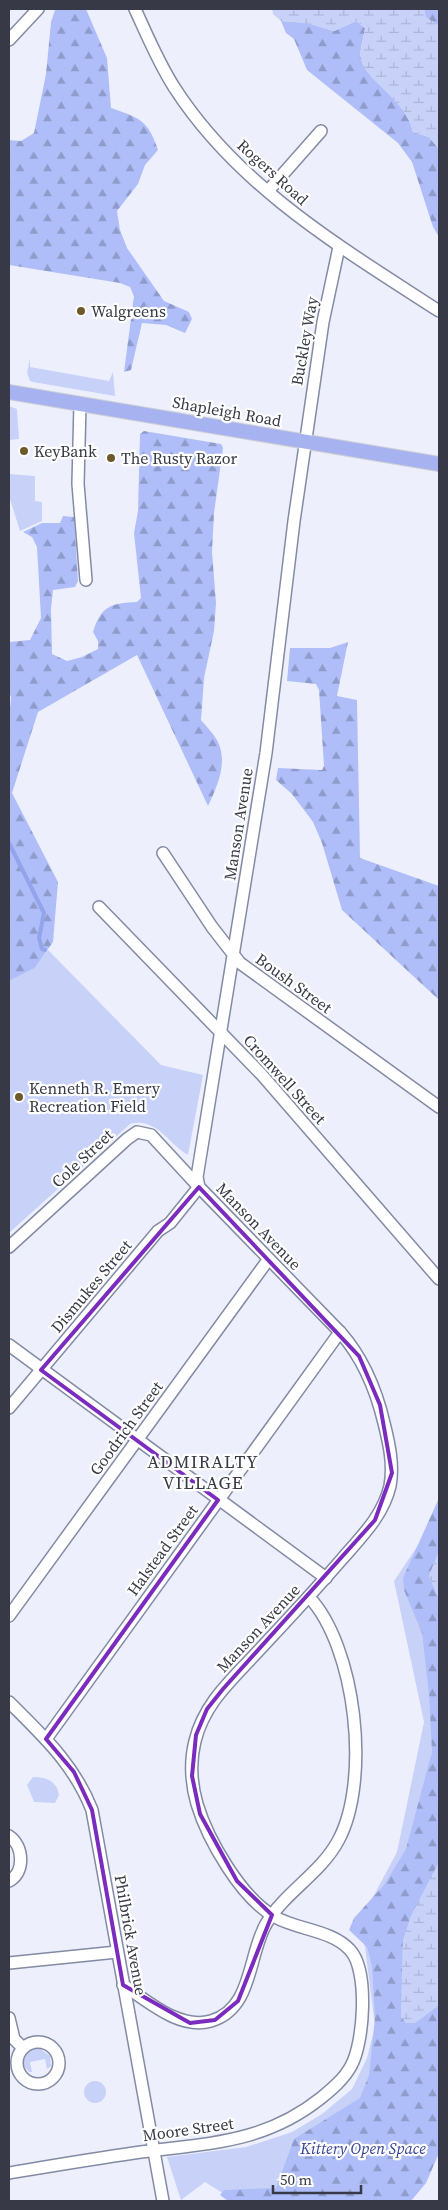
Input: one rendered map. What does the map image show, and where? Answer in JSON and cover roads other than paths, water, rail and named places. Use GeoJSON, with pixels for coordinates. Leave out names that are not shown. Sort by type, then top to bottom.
{"type":"FeatureCollection","features":[{"type":"Feature","properties":{"kind":"main road","name":"Shapleigh Road"},"geometry":{"type":"LineString","coordinates":[[9,392],[439,464]]}},
{"type":"Feature","properties":{"kind":"street"},"geometry":{"type":"LineString","coordinates":[[9,40],[38,9]]}},
{"type":"Feature","properties":{"kind":"street","name":"Rogers Road"},"geometry":{"type":"LineString","coordinates":[[135,9],[163,68],[188,107],[225,150],[268,191],[339,247],[439,311]]}},
{"type":"Feature","properties":{"kind":"street"},"geometry":{"type":"LineString","coordinates":[[268,191],[321,131]]}},
{"type":"Feature","properties":{"kind":"street","name":"Buckley Way"},"geometry":{"type":"LineString","coordinates":[[305,442],[322,322],[339,247]]}},
{"type":"Feature","properties":{"kind":"street"},"geometry":{"type":"LineString","coordinates":[[80,404],[78,484],[86,580]]}},
{"type":"Feature","properties":{"kind":"street","name":"Manson Avenue"},"geometry":{"type":"LineString","coordinates":[[272,1915],[255,1902],[237,1881],[210,1834],[196,1802],[192,1776],[192,1753],[202,1720],[214,1699],[309,1597],[375,1520],[387,1494],[392,1473],[388,1439],[380,1405],[366,1368],[340,1332],[199,1187],[198,1164],[222,1034],[266,753],[305,442]]}},
{"type":"Feature","properties":{"kind":"street","name":"Boush Street"},"geometry":{"type":"LineString","coordinates":[[163,853],[240,963],[439,1107]]}},
{"type":"Feature","properties":{"kind":"street","name":"Cromwell Street"},"geometry":{"type":"LineString","coordinates":[[99,907],[262,1075],[439,1279]]}},
{"type":"Feature","properties":{"kind":"street","name":"Cole Street"},"geometry":{"type":"LineString","coordinates":[[9,1247],[127,1138],[138,1132],[151,1135],[199,1187]]}},
{"type":"Feature","properties":{"kind":"street","name":"Dismukes Street"},"geometry":{"type":"LineString","coordinates":[[9,1408],[158,1231],[170,1223],[199,1187]]}},
{"type":"Feature","properties":{"kind":"street","name":"Goodrich Street"},"geometry":{"type":"LineString","coordinates":[[9,1616],[268,1260]]}},
{"type":"Feature","properties":{"kind":"street","name":"Halstead Street"},"geometry":{"type":"LineString","coordinates":[[46,1739],[340,1332]]}},
{"type":"Feature","properties":{"kind":"street"},"geometry":{"type":"LineString","coordinates":[[9,1345],[326,1578]]}},
{"type":"Feature","properties":{"kind":"street"},"geometry":{"type":"LineString","coordinates":[[123,1985],[182,2021],[195,2023],[215,2020],[228,2011],[243,1992],[262,1934],[272,1915],[286,1897],[321,1864],[337,1842],[349,1815],[355,1783],[354,1730],[348,1685],[328,1624],[309,1597]]}},
{"type":"Feature","properties":{"kind":"street","name":"Philbrick Avenue"},"geometry":{"type":"LineString","coordinates":[[9,1702],[46,1739],[74,1772],[92,1810],[163,2201]]}},
{"type":"Feature","properties":{"kind":"street"},"geometry":{"type":"LineString","coordinates":[[9,1836],[17,1845],[21,1863],[16,1875],[9,1881]]}},
{"type":"Feature","properties":{"kind":"street","name":"Moore Street"},"geometry":{"type":"LineString","coordinates":[[9,2173],[153,2151],[220,2143],[266,2130],[297,2115],[323,2096],[344,2076],[355,2060],[360,2045],[363,2016],[360,1978],[354,1954],[343,1944],[333,1939],[292,1925],[272,1915]]}},
{"type":"Feature","properties":{"kind":"street"},"geometry":{"type":"LineString","coordinates":[[9,1963],[117,1952]]}},
{"type":"Feature","properties":{"kind":"street"},"geometry":{"type":"LineString","coordinates":[[9,2018],[14,2039],[23,2048]]}},
{"type":"Feature","properties":{"kind":"waterway"},"geometry":{"type":"LineString","coordinates":[[9,843],[44,913],[39,938],[42,949],[45,950]]}},
{"type":"Feature","properties":{"kind":"place","name":"Walgreens"},"geometry":{"type":"Point","coordinates":[81,311]}},
{"type":"Feature","properties":{"kind":"place","name":"KeyBank"},"geometry":{"type":"Point","coordinates":[24,451]}},
{"type":"Feature","properties":{"kind":"place","name":"The Rusty Razor"},"geometry":{"type":"Point","coordinates":[111,458]}},
{"type":"Feature","properties":{"kind":"place","name":"Kenneth R. Emery Recreation Field"},"geometry":{"type":"Point","coordinates":[19,1097]}},
{"type":"Feature","properties":{"kind":"district","name":"ADMIRALTY VILLAGE"},"geometry":{"type":"Point","coordinates":[203,1472]}},
{"type":"Feature","properties":{"kind":"park label","name":"Kittery Open Space"},"geometry":{"type":"Point","coordinates":[363,2148]}}]}
